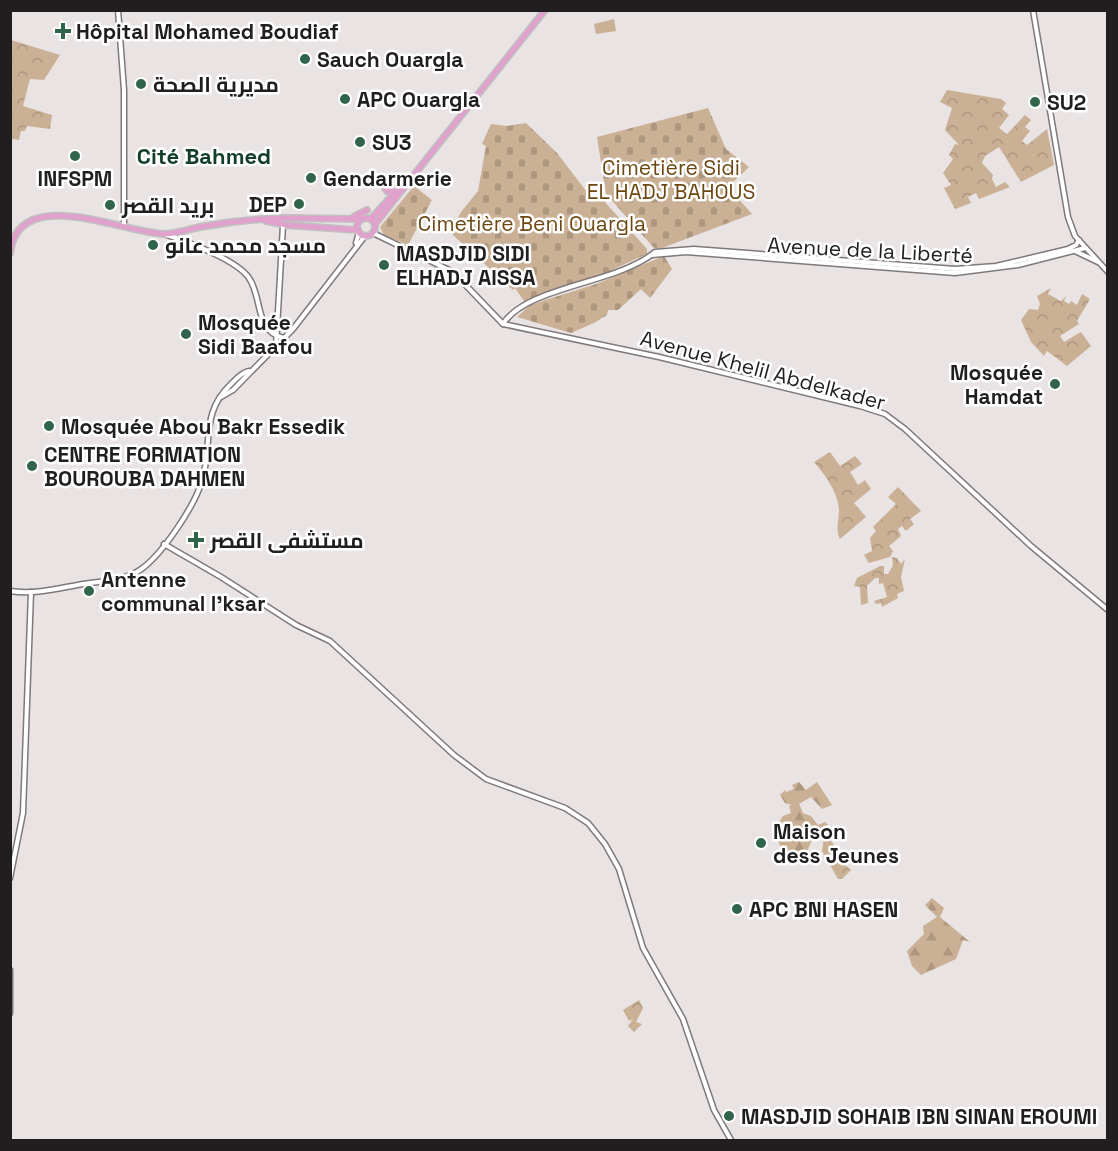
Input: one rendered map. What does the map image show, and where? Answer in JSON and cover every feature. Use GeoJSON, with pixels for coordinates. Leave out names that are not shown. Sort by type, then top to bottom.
{"type":"FeatureCollection","features":[{"type":"Feature","properties":{"kind":"main road"},"geometry":{"type":"LineString","coordinates":[[373,222],[545,10]]}},
{"type":"Feature","properties":{"kind":"main road"},"geometry":{"type":"LineString","coordinates":[[10,253],[13,239],[20,228],[62,214],[164,234],[258,220],[373,233],[373,222],[416,171]]}},
{"type":"Feature","properties":{"kind":"main road"},"geometry":{"type":"LineString","coordinates":[[383,185],[387,191],[396,192]]}},
{"type":"Feature","properties":{"kind":"main road"},"geometry":{"type":"LineString","coordinates":[[348,218],[367,210]]}},
{"type":"Feature","properties":{"kind":"main road"},"geometry":{"type":"LineString","coordinates":[[283,222],[348,218],[373,222]]}},
{"type":"Feature","properties":{"kind":"main road"},"geometry":{"type":"LineString","coordinates":[[361,233],[358,224],[362,219]]}},
{"type":"Feature","properties":{"kind":"street"},"geometry":{"type":"LineString","coordinates":[[118,10],[124,98],[124,225]]}},
{"type":"Feature","properties":{"kind":"street"},"geometry":{"type":"LineString","coordinates":[[1033,10],[1061,189],[1071,227],[1078,240],[1107,272]]}},
{"type":"Feature","properties":{"kind":"street"},"geometry":{"type":"LineString","coordinates":[[276,346],[283,222]]}},
{"type":"Feature","properties":{"kind":"street"},"geometry":{"type":"LineString","coordinates":[[10,591],[31,592],[127,576],[147,564],[185,514],[201,483],[211,410],[221,397],[231,392],[291,330],[355,247],[361,233]]}},
{"type":"Feature","properties":{"kind":"street"},"geometry":{"type":"LineString","coordinates":[[373,233],[453,272],[503,324]]}},
{"type":"Feature","properties":{"kind":"street"},"geometry":{"type":"LineString","coordinates":[[164,234],[225,260],[249,277],[266,327],[275,336],[284,338]]}},
{"type":"Feature","properties":{"kind":"street","name":"Avenue de la Liberté"},"geometry":{"type":"LineString","coordinates":[[503,324],[511,315],[530,302],[595,281],[655,252],[685,248],[955,269],[1018,262],[1068,249],[1076,245],[1078,240]]}},
{"type":"Feature","properties":{"kind":"street","name":"Avenue de la Liberté"},"geometry":{"type":"LineString","coordinates":[[651,255],[686,252],[955,273],[996,270],[1085,248]]}},
{"type":"Feature","properties":{"kind":"street"},"geometry":{"type":"LineString","coordinates":[[1074,251],[1099,262]]}},
{"type":"Feature","properties":{"kind":"street","name":"Avenue Khelil Abdelkader"},"geometry":{"type":"LineString","coordinates":[[503,324],[659,357],[861,406],[885,414],[904,427],[1024,539],[1107,610]]}},
{"type":"Feature","properties":{"kind":"street"},"geometry":{"type":"LineString","coordinates":[[277,326],[283,330],[291,330]]}},
{"type":"Feature","properties":{"kind":"street"},"geometry":{"type":"LineString","coordinates":[[164,544],[288,620],[330,641],[454,755],[486,779],[565,808],[588,823],[605,844],[620,869],[643,948],[683,1019],[714,1110],[731,1140]]}},
{"type":"Feature","properties":{"kind":"street"},"geometry":{"type":"LineString","coordinates":[[10,878],[20,842],[25,786],[25,725],[30,660],[31,592]]}},
{"type":"Feature","properties":{"kind":"street"},"geometry":{"type":"LineString","coordinates":[[10,970],[10,1013]]}},
{"type":"Feature","properties":{"kind":"green space"},"geometry":{"type":"Polygon","coordinates":[[[614,19],[616,31],[596,34],[594,24],[614,19]]]}},
{"type":"Feature","properties":{"kind":"green space"},"geometry":{"type":"Polygon","coordinates":[[[11,40],[60,55],[44,80],[30,79],[23,106],[52,115],[50,129],[27,126],[25,131],[21,131],[19,140],[12,139],[11,142],[11,40]]]}},
{"type":"Feature","properties":{"kind":"green space"},"geometry":{"type":"Polygon","coordinates":[[[947,90],[1001,99],[1006,103],[1002,109],[1009,115],[999,128],[1007,134],[1025,115],[1031,120],[1025,127],[1030,131],[1022,141],[1027,145],[1047,129],[1054,165],[1021,182],[999,147],[985,156],[982,163],[993,175],[992,179],[996,187],[1005,182],[1010,187],[979,199],[976,193],[968,197],[971,203],[955,209],[944,188],[951,185],[943,173],[953,159],[949,155],[955,144],[959,145],[945,130],[952,108],[940,102],[947,90]]]}},
{"type":"Feature","properties":{"kind":"green space","name":"Cimetière Sidi EL HADJ BAHOUS"},"geometry":{"type":"Polygon","coordinates":[[[708,108],[726,149],[749,167],[728,187],[752,214],[662,248],[654,248],[606,194],[597,137],[708,108]]]}},
{"type":"Feature","properties":{"kind":"green space","name":"Cimetière Beni Ouargla"},"geometry":{"type":"Polygon","coordinates":[[[526,123],[557,153],[593,200],[601,193],[603,200],[647,249],[647,254],[594,278],[524,301],[515,288],[513,290],[453,235],[451,230],[461,212],[478,191],[486,146],[482,144],[491,124],[506,126],[526,123]]]}},
{"type":"Feature","properties":{"kind":"green space"},"geometry":{"type":"Polygon","coordinates":[[[414,186],[432,200],[408,245],[384,235],[380,227],[414,186]]]}},
{"type":"Feature","properties":{"kind":"green space"},"geometry":{"type":"Polygon","coordinates":[[[664,256],[672,269],[650,298],[641,289],[618,310],[608,310],[607,315],[571,333],[517,317],[530,305],[596,284],[664,256]]]}},
{"type":"Feature","properties":{"kind":"green space"},"geometry":{"type":"Polygon","coordinates":[[[1051,288],[1048,294],[1061,301],[1066,296],[1064,301],[1069,304],[1071,301],[1077,305],[1082,294],[1090,299],[1077,321],[1079,324],[1060,336],[1064,342],[1081,332],[1091,346],[1067,366],[1047,351],[1044,356],[1031,342],[1021,320],[1029,309],[1038,310],[1040,304],[1037,296],[1051,288]]]}},
{"type":"Feature","properties":{"kind":"green space"},"geometry":{"type":"Polygon","coordinates":[[[830,452],[840,466],[855,456],[862,464],[850,472],[858,485],[865,480],[871,489],[854,503],[866,517],[840,539],[839,510],[834,490],[814,462],[830,452]]]}},
{"type":"Feature","properties":{"kind":"green space"},"geometry":{"type":"Polygon","coordinates":[[[898,487],[921,511],[910,519],[914,524],[906,531],[902,526],[898,529],[901,536],[889,546],[893,551],[890,557],[869,563],[864,555],[872,551],[870,538],[876,531],[873,527],[896,504],[888,497],[898,487]]]}},
{"type":"Feature","properties":{"kind":"green space"},"geometry":{"type":"Polygon","coordinates":[[[892,557],[897,558],[901,564],[905,559],[901,577],[904,591],[897,594],[898,598],[882,607],[881,603],[876,604],[874,601],[887,597],[883,583],[879,584],[879,578],[875,578],[867,586],[868,603],[861,605],[860,587],[854,586],[857,578],[880,566],[884,566],[884,574],[888,574],[893,565],[892,557]]]}},
{"type":"Feature","properties":{"kind":"green space"},"geometry":{"type":"Polygon","coordinates":[[[799,782],[806,790],[817,782],[832,805],[822,809],[811,797],[799,804],[803,813],[811,816],[818,825],[825,822],[828,825],[822,836],[818,837],[820,828],[817,829],[804,858],[799,855],[786,861],[774,830],[783,816],[791,813],[789,806],[792,805],[785,803],[780,795],[785,790],[786,792],[794,789],[792,785],[799,782]]]}},
{"type":"Feature","properties":{"kind":"green space"},"geometry":{"type":"Polygon","coordinates":[[[828,837],[837,849],[832,854],[851,870],[842,879],[838,879],[822,851],[824,838],[828,837]]]}},
{"type":"Feature","properties":{"kind":"green space"},"geometry":{"type":"Polygon","coordinates":[[[932,898],[944,908],[940,917],[970,942],[963,940],[956,959],[921,975],[912,966],[907,951],[924,934],[923,926],[937,917],[925,905],[932,898]]]}},
{"type":"Feature","properties":{"kind":"green space"},"geometry":{"type":"Polygon","coordinates":[[[639,1000],[643,1008],[636,1022],[642,1024],[634,1032],[628,1026],[633,1019],[629,1021],[623,1010],[639,1000]]]}},
{"type":"Feature","properties":{"kind":"place","name":"Hôpital Mohamed Boudiaf"},"geometry":{"type":"Point","coordinates":[63,31]}},
{"type":"Feature","properties":{"kind":"place","name":"Sauch Ouargla"},"geometry":{"type":"Point","coordinates":[305,59]}},
{"type":"Feature","properties":{"kind":"place","name":"مديرية الصحة"},"geometry":{"type":"Point","coordinates":[141,84]}},
{"type":"Feature","properties":{"kind":"place","name":"APC Ouargla"},"geometry":{"type":"Point","coordinates":[345,99]}},
{"type":"Feature","properties":{"kind":"place","name":"SU2"},"geometry":{"type":"Point","coordinates":[1035,102]}},
{"type":"Feature","properties":{"kind":"place","name":"SU3"},"geometry":{"type":"Point","coordinates":[360,142]}},
{"type":"Feature","properties":{"kind":"place","name":"INFSPM"},"geometry":{"type":"Point","coordinates":[75,156]}},
{"type":"Feature","properties":{"kind":"place","name":"Gendarmerie"},"geometry":{"type":"Point","coordinates":[311,178]}},
{"type":"Feature","properties":{"kind":"place","name":"DEP"},"geometry":{"type":"Point","coordinates":[299,204]}},
{"type":"Feature","properties":{"kind":"place","name":"بريد القصر"},"geometry":{"type":"Point","coordinates":[110,205]}},
{"type":"Feature","properties":{"kind":"place","name":"مسجد محمد عانو"},"geometry":{"type":"Point","coordinates":[153,245]}},
{"type":"Feature","properties":{"kind":"place","name":"MASDJID SIDI ELHADJ AISSA"},"geometry":{"type":"Point","coordinates":[384,265]}},
{"type":"Feature","properties":{"kind":"place","name":"Mosquée Sidi Baafou"},"geometry":{"type":"Point","coordinates":[186,334]}},
{"type":"Feature","properties":{"kind":"place","name":"Mosquée Hamdat"},"geometry":{"type":"Point","coordinates":[1055,384]}},
{"type":"Feature","properties":{"kind":"place","name":"Mosquée Abou Bakr Essedik"},"geometry":{"type":"Point","coordinates":[49,426]}},
{"type":"Feature","properties":{"kind":"place","name":"CENTRE FORMATION BOUROUBA DAHMEN"},"geometry":{"type":"Point","coordinates":[32,466]}},
{"type":"Feature","properties":{"kind":"place","name":"مستشفى القصر"},"geometry":{"type":"Point","coordinates":[196,540]}},
{"type":"Feature","properties":{"kind":"place","name":"Antenne communal l'ksar"},"geometry":{"type":"Point","coordinates":[89,591]}},
{"type":"Feature","properties":{"kind":"place","name":"Maison dess Jeunes"},"geometry":{"type":"Point","coordinates":[761,843]}},
{"type":"Feature","properties":{"kind":"place","name":"APC BNI HASEN"},"geometry":{"type":"Point","coordinates":[737,909]}},
{"type":"Feature","properties":{"kind":"place","name":"MASDJID SOHAIB IBN SINAN EROUMI"},"geometry":{"type":"Point","coordinates":[729,1116]}},
{"type":"Feature","properties":{"kind":"district","name":"Cité Bahmed"},"geometry":{"type":"Point","coordinates":[204,156]}}]}
